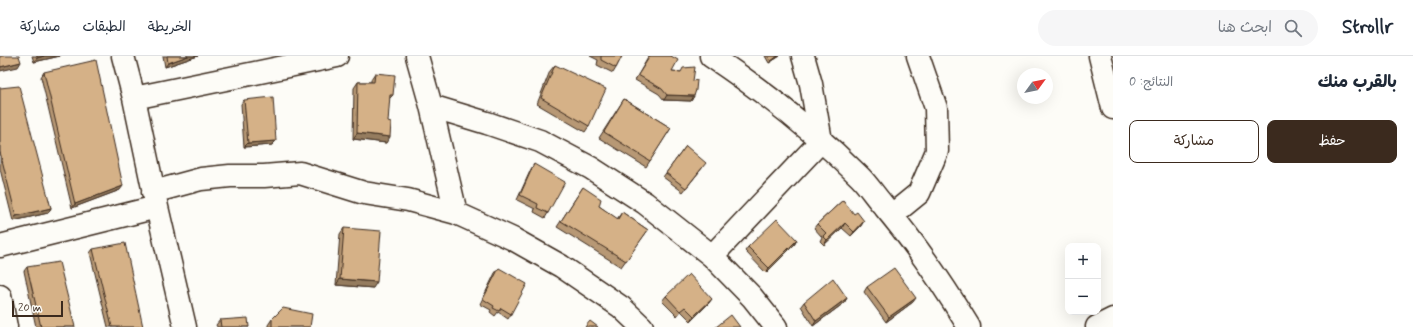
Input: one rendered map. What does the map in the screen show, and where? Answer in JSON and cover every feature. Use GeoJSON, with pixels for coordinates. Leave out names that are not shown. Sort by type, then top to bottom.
{"type":"FeatureCollection","features":[{"type":"Feature","properties":{"kind":"street"},"geometry":{"type":"LineString","coordinates":[[123,56],[134,98],[155,200],[185,327]]}},
{"type":"Feature","properties":{"kind":"street"},"geometry":{"type":"LineString","coordinates":[[134,98],[337,56]]}},
{"type":"Feature","properties":{"kind":"street"},"geometry":{"type":"LineString","coordinates":[[417,56],[431,106],[456,213]]}},
{"type":"Feature","properties":{"kind":"street"},"geometry":{"type":"LineString","coordinates":[[711,56],[744,78],[785,109],[860,178],[892,215],[925,259],[969,327]]}},
{"type":"Feature","properties":{"kind":"street"},"geometry":{"type":"LineString","coordinates":[[803,56],[811,84],[821,141]]}},
{"type":"Feature","properties":{"kind":"street"},"geometry":{"type":"LineString","coordinates":[[892,215],[918,193],[938,150],[936,108],[918,56]]}},
{"type":"Feature","properties":{"kind":"street"},"geometry":{"type":"LineString","coordinates":[[1100,56],[1113,108]]}},
{"type":"Feature","properties":{"kind":"street"},"geometry":{"type":"LineString","coordinates":[[431,106],[540,141],[591,168],[645,203],[712,256],[752,297],[776,327]]}},
{"type":"Feature","properties":{"kind":"street"},"geometry":{"type":"LineString","coordinates":[[712,256],[821,141]]}},
{"type":"Feature","properties":{"kind":"street"},"geometry":{"type":"LineString","coordinates":[[0,246],[155,200],[201,179],[230,176],[264,176],[300,173],[364,192],[408,200],[456,213],[512,239],[561,266],[621,308],[642,327]]}},
{"type":"Feature","properties":{"kind":"street"},"geometry":{"type":"LineString","coordinates":[[0,296],[6,327]]}},
{"type":"Feature","properties":{"kind":"street"},"geometry":{"type":"LineString","coordinates":[[1097,327],[1113,319]]}},
{"type":"Feature","properties":{"kind":"building"},"geometry":{"type":"Polygon","coordinates":[[[0,56],[19,56],[21,62],[0,67],[0,56]]]}},
{"type":"Feature","properties":{"kind":"building"},"geometry":{"type":"Polygon","coordinates":[[[167,56],[188,56],[168,63],[167,56]]]}},
{"type":"Feature","properties":{"kind":"building"},"geometry":{"type":"Polygon","coordinates":[[[601,56],[622,56],[616,68],[601,60],[601,56]]]}},
{"type":"Feature","properties":{"kind":"building"},"geometry":{"type":"Polygon","coordinates":[[[650,56],[671,56],[678,60],[672,71],[681,72],[683,68],[695,67],[693,81],[697,80],[694,96],[667,95],[662,89],[638,75],[650,56]]]}},
{"type":"Feature","properties":{"kind":"building"},"geometry":{"type":"Polygon","coordinates":[[[768,56],[778,56],[771,61],[768,56]]]}},
{"type":"Feature","properties":{"kind":"building"},"geometry":{"type":"Polygon","coordinates":[[[96,60],[123,186],[75,204],[44,72],[96,60]]]}},
{"type":"Feature","properties":{"kind":"building"},"geometry":{"type":"Polygon","coordinates":[[[555,65],[606,89],[589,126],[541,98],[555,65]]]}},
{"type":"Feature","properties":{"kind":"building"},"geometry":{"type":"Polygon","coordinates":[[[375,73],[395,75],[393,95],[390,95],[388,122],[391,123],[390,137],[357,133],[358,82],[374,82],[375,73]]]}},
{"type":"Feature","properties":{"kind":"building"},"geometry":{"type":"Polygon","coordinates":[[[19,86],[51,208],[16,216],[0,152],[0,88],[19,86]]]}},
{"type":"Feature","properties":{"kind":"building"},"geometry":{"type":"Polygon","coordinates":[[[273,97],[276,141],[248,143],[244,100],[273,97]]]}},
{"type":"Feature","properties":{"kind":"building"},"geometry":{"type":"Polygon","coordinates":[[[624,99],[671,128],[650,161],[604,132],[624,99]]]}},
{"type":"Feature","properties":{"kind":"building"},"geometry":{"type":"Polygon","coordinates":[[[686,146],[706,163],[686,188],[666,173],[686,146]]]}},
{"type":"Feature","properties":{"kind":"building"},"geometry":{"type":"Polygon","coordinates":[[[534,164],[565,182],[548,213],[537,208],[538,204],[520,195],[534,164]]]}},
{"type":"Feature","properties":{"kind":"building"},"geometry":{"type":"Polygon","coordinates":[[[583,187],[601,199],[599,206],[618,219],[622,212],[648,230],[626,261],[561,221],[583,187]]]}},
{"type":"Feature","properties":{"kind":"building"},"geometry":{"type":"Polygon","coordinates":[[[843,200],[854,214],[857,212],[864,221],[854,232],[845,223],[827,240],[823,236],[826,233],[817,224],[843,200]]]}},
{"type":"Feature","properties":{"kind":"building"},"geometry":{"type":"Polygon","coordinates":[[[777,219],[797,240],[769,268],[748,247],[777,219]]]}},
{"type":"Feature","properties":{"kind":"building"},"geometry":{"type":"Polygon","coordinates":[[[344,228],[381,231],[377,282],[340,279],[344,228]]]}},
{"type":"Feature","properties":{"kind":"building"},"geometry":{"type":"Polygon","coordinates":[[[125,243],[143,327],[112,327],[93,249],[125,243]]]}},
{"type":"Feature","properties":{"kind":"building"},"geometry":{"type":"Polygon","coordinates":[[[59,262],[75,327],[41,327],[27,267],[59,262]]]}},
{"type":"Feature","properties":{"kind":"building"},"geometry":{"type":"Polygon","coordinates":[[[499,268],[527,284],[511,314],[501,308],[499,311],[493,308],[494,306],[483,299],[499,268]]]}},
{"type":"Feature","properties":{"kind":"building"},"geometry":{"type":"Polygon","coordinates":[[[894,268],[916,298],[889,317],[867,287],[894,268]]]}},
{"type":"Feature","properties":{"kind":"building"},"geometry":{"type":"Polygon","coordinates":[[[689,274],[712,299],[694,316],[685,307],[680,311],[666,296],[689,274]]]}},
{"type":"Feature","properties":{"kind":"building"},"geometry":{"type":"Polygon","coordinates":[[[833,278],[847,298],[816,321],[804,302],[833,278]]]}},
{"type":"Feature","properties":{"kind":"building"},"geometry":{"type":"Polygon","coordinates":[[[283,308],[312,314],[310,327],[272,327],[272,319],[283,308]]]}},
{"type":"Feature","properties":{"kind":"building"},"geometry":{"type":"Polygon","coordinates":[[[731,315],[740,327],[716,327],[731,315]]]}},
{"type":"Feature","properties":{"kind":"building"},"geometry":{"type":"Polygon","coordinates":[[[248,318],[249,327],[221,327],[220,320],[248,318]]]}},
{"type":"Feature","properties":{"kind":"building"},"geometry":{"type":"Polygon","coordinates":[[[590,321],[598,327],[585,327],[590,321]]]}}]}
